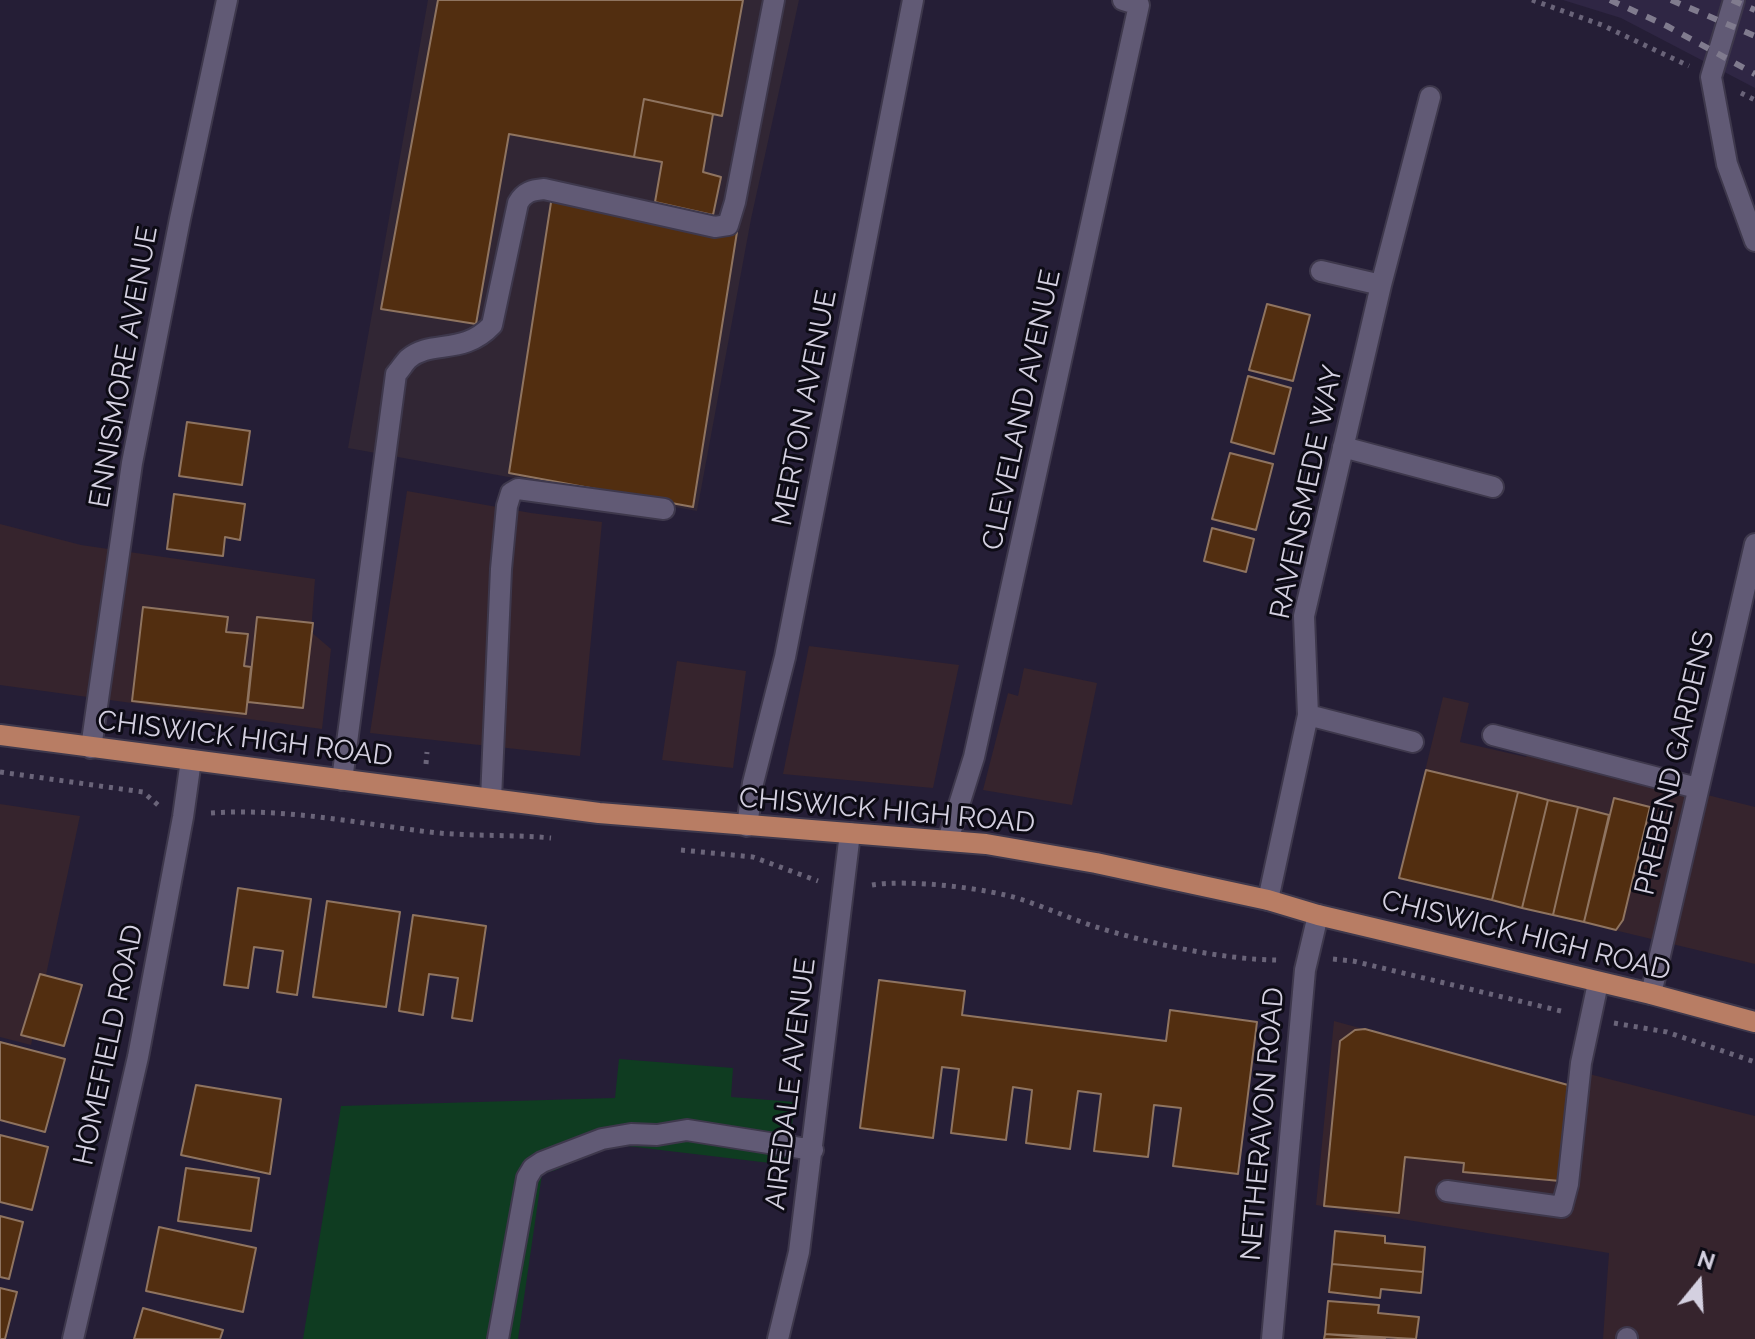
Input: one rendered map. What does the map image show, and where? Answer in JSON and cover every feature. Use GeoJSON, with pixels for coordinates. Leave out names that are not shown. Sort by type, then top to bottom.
{"type":"FeatureCollection","features":[{"type":"Feature","properties":{"kind":"main road","name":"CHISWICK HIGH ROAD"},"geometry":{"type":"LineString","coordinates":[[0,735],[599,813],[948,840],[1096,863],[1268,900],[1318,915],[1651,994],[1755,1022]]}},
{"type":"Feature","properties":{"kind":"street","name":"ENNISMORE AVENUE"},"geometry":{"type":"LineString","coordinates":[[91,748],[132,463],[227,0]]}},
{"type":"Feature","properties":{"kind":"street"},"geometry":{"type":"LineString","coordinates":[[342,780],[396,374],[410,357],[480,338],[492,325],[522,195],[544,189],[715,227],[728,225],[774,0]]}},
{"type":"Feature","properties":{"kind":"street","name":"MERTON AVENUE"},"geometry":{"type":"LineString","coordinates":[[747,826],[753,783],[785,657],[913,0]]}},
{"type":"Feature","properties":{"kind":"street","name":"CLEVELAND AVENUE"},"geometry":{"type":"LineString","coordinates":[[948,840],[974,757],[1139,5],[1123,0]]}},
{"type":"Feature","properties":{"kind":"street"},"geometry":{"type":"LineString","coordinates":[[1734,0],[1711,77],[1727,164],[1755,241]]}},
{"type":"Feature","properties":{"kind":"street","name":"RAVENSMEDE WAY"},"geometry":{"type":"LineString","coordinates":[[1268,900],[1308,715],[1304,616],[1381,285],[1430,97]]}},
{"type":"Feature","properties":{"kind":"street"},"geometry":{"type":"LineString","coordinates":[[1321,271],[1381,285]]}},
{"type":"Feature","properties":{"kind":"street"},"geometry":{"type":"LineString","coordinates":[[1343,447],[1493,487]]}},
{"type":"Feature","properties":{"kind":"street"},"geometry":{"type":"LineString","coordinates":[[491,799],[501,569],[511,493],[518,489],[664,509]]}},
{"type":"Feature","properties":{"kind":"street","name":"PREBEND GARDENS"},"geometry":{"type":"LineString","coordinates":[[1651,994],[1755,544]]}},
{"type":"Feature","properties":{"kind":"street"},"geometry":{"type":"LineString","coordinates":[[1308,715],[1413,742]]}},
{"type":"Feature","properties":{"kind":"street"},"geometry":{"type":"LineString","coordinates":[[1493,735],[1697,788]]}},
{"type":"Feature","properties":{"kind":"street","name":"HOMEFIELD ROAD"},"geometry":{"type":"LineString","coordinates":[[73,1339],[138,1057],[191,760]]}},
{"type":"Feature","properties":{"kind":"street","name":"AIREDALE AVENUE"},"geometry":{"type":"LineString","coordinates":[[778,1339],[799,1252],[850,833]]}},
{"type":"Feature","properties":{"kind":"street","name":"NETHERAVON ROAD"},"geometry":{"type":"LineString","coordinates":[[1272,1339],[1305,970],[1318,915]]}},
{"type":"Feature","properties":{"kind":"street"},"geometry":{"type":"LineString","coordinates":[[1447,1191],[1562,1207],[1568,1184],[1580,1070],[1598,983]]}},
{"type":"Feature","properties":{"kind":"street"},"geometry":{"type":"LineString","coordinates":[[498,1339],[527,1178],[533,1168],[542,1162],[602,1139],[687,1130],[813,1150]]}},
{"type":"Feature","properties":{"kind":"path"},"geometry":{"type":"LineString","coordinates":[[1532,0],[1602,25],[1711,77]]}},
{"type":"Feature","properties":{"kind":"path"},"geometry":{"type":"LineString","coordinates":[[426,765],[427,752]]}},
{"type":"Feature","properties":{"kind":"path"},"geometry":{"type":"LineString","coordinates":[[0,772],[143,792],[165,807]]}},
{"type":"Feature","properties":{"kind":"path"},"geometry":{"type":"LineString","coordinates":[[207,813],[247,811],[488,837],[512,834],[554,838]]}},
{"type":"Feature","properties":{"kind":"path","name":"CHISWICK HIGH ROAD"},"geometry":{"type":"LineString","coordinates":[[671,849],[753,857],[823,883],[861,886],[895,881],[1005,895],[1093,926],[1145,939],[1223,956],[1273,960]]}},
{"type":"Feature","properties":{"kind":"path"},"geometry":{"type":"LineString","coordinates":[[1334,959],[1590,1018],[1667,1032],[1755,1062]]}},
{"type":"Feature","properties":{"kind":"shaded area"},"geometry":{"type":"Polygon","coordinates":[[[428,0],[799,0],[751,219],[697,511],[348,448],[428,0]]]}},
{"type":"Feature","properties":{"kind":"shaded area"},"geometry":{"type":"Polygon","coordinates":[[[1563,0],[1755,0],[1755,88],[1621,18],[1563,0]]]}},
{"type":"Feature","properties":{"kind":"shaded area"},"geometry":{"type":"Polygon","coordinates":[[[407,491],[602,522],[580,756],[370,733],[407,491]]]}},
{"type":"Feature","properties":{"kind":"shaded area"},"geometry":{"type":"Polygon","coordinates":[[[0,524],[81,545],[315,579],[311,632],[331,649],[322,729],[0,685],[0,524]]]}},
{"type":"Feature","properties":{"kind":"shaded area"},"geometry":{"type":"Polygon","coordinates":[[[809,646],[959,665],[933,788],[783,774],[809,646]]]}},
{"type":"Feature","properties":{"kind":"shaded area"},"geometry":{"type":"Polygon","coordinates":[[[677,661],[746,671],[733,768],[662,760],[677,661]]]}},
{"type":"Feature","properties":{"kind":"shaded area"},"geometry":{"type":"Polygon","coordinates":[[[1024,668],[1097,683],[1072,805],[983,790],[1008,693],[1018,696],[1024,668]]]}},
{"type":"Feature","properties":{"kind":"shaded area"},"geometry":{"type":"Polygon","coordinates":[[[1443,697],[1469,703],[1460,742],[1526,757],[1529,750],[1755,807],[1755,964],[1399,878],[1443,697]]]}},
{"type":"Feature","properties":{"kind":"shaded area"},"geometry":{"type":"Polygon","coordinates":[[[0,804],[80,816],[31,1045],[0,1037],[0,804]]]}},
{"type":"Feature","properties":{"kind":"shaded area"},"geometry":{"type":"Polygon","coordinates":[[[1334,1021],[1585,1089],[1589,1074],[1755,1116],[1755,1339],[1603,1339],[1609,1253],[1316,1205],[1334,1021]]]}},
{"type":"Feature","properties":{"kind":"green space"},"geometry":{"type":"Polygon","coordinates":[[[619,1059],[733,1068],[731,1097],[795,1102],[787,1165],[610,1144],[542,1174],[518,1339],[303,1339],[341,1106],[615,1098],[619,1059]]]}},
{"type":"Feature","properties":{"kind":"building"},"geometry":{"type":"Polygon","coordinates":[[[438,0],[743,0],[722,116],[644,99],[634,157],[509,134],[476,324],[381,309],[438,0]]]}},
{"type":"Feature","properties":{"kind":"building"},"geometry":{"type":"Polygon","coordinates":[[[644,99],[713,114],[703,172],[721,177],[713,215],[655,202],[662,162],[634,157],[644,99]]]}},
{"type":"Feature","properties":{"kind":"building"},"geometry":{"type":"Polygon","coordinates":[[[552,196],[737,232],[693,507],[509,473],[552,196]]]}},
{"type":"Feature","properties":{"kind":"building"},"geometry":{"type":"Polygon","coordinates":[[[1267,304],[1310,315],[1293,381],[1249,370],[1267,304]]]}},
{"type":"Feature","properties":{"kind":"building"},"geometry":{"type":"Polygon","coordinates":[[[1248,376],[1291,388],[1274,454],[1231,442],[1248,376]]]}},
{"type":"Feature","properties":{"kind":"building"},"geometry":{"type":"Polygon","coordinates":[[[187,422],[250,431],[242,485],[179,476],[187,422]]]}},
{"type":"Feature","properties":{"kind":"building"},"geometry":{"type":"Polygon","coordinates":[[[1230,453],[1273,464],[1256,530],[1212,519],[1230,453]]]}},
{"type":"Feature","properties":{"kind":"building"},"geometry":{"type":"Polygon","coordinates":[[[174,494],[245,504],[240,540],[225,537],[223,556],[167,549],[174,494]]]}},
{"type":"Feature","properties":{"kind":"building"},"geometry":{"type":"Polygon","coordinates":[[[1212,528],[1254,539],[1246,572],[1204,561],[1212,528]]]}},
{"type":"Feature","properties":{"kind":"building"},"geometry":{"type":"Polygon","coordinates":[[[143,607],[228,617],[226,632],[248,634],[244,666],[251,667],[246,714],[132,701],[143,607]]]}},
{"type":"Feature","properties":{"kind":"building"},"geometry":{"type":"Polygon","coordinates":[[[257,617],[313,623],[303,708],[248,702],[257,617]]]}},
{"type":"Feature","properties":{"kind":"building"},"geometry":{"type":"Polygon","coordinates":[[[1426,770],[1518,792],[1492,900],[1399,878],[1426,770]]]}},
{"type":"Feature","properties":{"kind":"building"},"geometry":{"type":"Polygon","coordinates":[[[1518,792],[1548,800],[1522,908],[1492,900],[1518,792]]]}},
{"type":"Feature","properties":{"kind":"building"},"geometry":{"type":"Polygon","coordinates":[[[1614,798],[1650,807],[1623,920],[1616,930],[1584,922],[1614,798]]]}},
{"type":"Feature","properties":{"kind":"building"},"geometry":{"type":"Polygon","coordinates":[[[1548,800],[1578,807],[1553,915],[1522,908],[1548,800]]]}},
{"type":"Feature","properties":{"kind":"building"},"geometry":{"type":"Polygon","coordinates":[[[1578,807],[1609,815],[1584,922],[1553,915],[1578,807]]]}},
{"type":"Feature","properties":{"kind":"building"},"geometry":{"type":"Polygon","coordinates":[[[238,888],[311,899],[297,995],[277,992],[283,951],[254,947],[248,988],[224,985],[238,888]]]}},
{"type":"Feature","properties":{"kind":"building"},"geometry":{"type":"Polygon","coordinates":[[[327,901],[400,912],[386,1007],[313,997],[327,901]]]}},
{"type":"Feature","properties":{"kind":"building"},"geometry":{"type":"Polygon","coordinates":[[[413,915],[486,926],[472,1021],[452,1018],[458,978],[429,974],[423,1015],[399,1011],[413,915]]]}},
{"type":"Feature","properties":{"kind":"building"},"geometry":{"type":"Polygon","coordinates":[[[40,974],[82,985],[64,1046],[21,1035],[40,974]]]}},
{"type":"Feature","properties":{"kind":"building"},"geometry":{"type":"Polygon","coordinates":[[[879,980],[965,991],[962,1015],[1166,1041],[1170,1010],[1257,1022],[1238,1174],[1173,1166],[1181,1108],[1154,1105],[1148,1157],[1094,1151],[1101,1094],[1078,1091],[1070,1149],[1026,1143],[1032,1090],[1013,1087],[1006,1140],[951,1133],[959,1069],[942,1067],[933,1138],[860,1128],[879,980]]]}},
{"type":"Feature","properties":{"kind":"building"},"geometry":{"type":"Polygon","coordinates":[[[1365,1029],[1568,1085],[1560,1181],[1463,1172],[1464,1163],[1405,1157],[1399,1213],[1324,1206],[1340,1041],[1355,1030],[1365,1029]]]}},
{"type":"Feature","properties":{"kind":"building"},"geometry":{"type":"Polygon","coordinates":[[[0,1042],[65,1059],[45,1132],[0,1120],[0,1042]]]}},
{"type":"Feature","properties":{"kind":"building"},"geometry":{"type":"Polygon","coordinates":[[[196,1085],[281,1099],[270,1174],[181,1155],[196,1085]]]}},
{"type":"Feature","properties":{"kind":"building"},"geometry":{"type":"Polygon","coordinates":[[[0,1135],[48,1147],[32,1210],[0,1202],[0,1135]]]}},
{"type":"Feature","properties":{"kind":"building"},"geometry":{"type":"Polygon","coordinates":[[[186,1168],[259,1178],[251,1231],[178,1221],[186,1168]]]}},
{"type":"Feature","properties":{"kind":"building"},"geometry":{"type":"Polygon","coordinates":[[[0,1216],[23,1222],[9,1279],[0,1277],[0,1216]]]}},
{"type":"Feature","properties":{"kind":"building"},"geometry":{"type":"Polygon","coordinates":[[[159,1227],[256,1248],[243,1312],[146,1291],[159,1227]]]}},
{"type":"Feature","properties":{"kind":"building"},"geometry":{"type":"Polygon","coordinates":[[[1335,1231],[1385,1236],[1385,1243],[1425,1247],[1423,1272],[1332,1264],[1335,1231]]]}},
{"type":"Feature","properties":{"kind":"building"},"geometry":{"type":"Polygon","coordinates":[[[1332,1264],[1423,1272],[1421,1293],[1381,1289],[1380,1298],[1329,1292],[1332,1264]]]}},
{"type":"Feature","properties":{"kind":"building"},"geometry":{"type":"Polygon","coordinates":[[[0,1288],[17,1292],[5,1339],[0,1339],[0,1288]]]}},
{"type":"Feature","properties":{"kind":"building"},"geometry":{"type":"Polygon","coordinates":[[[1328,1301],[1379,1305],[1378,1313],[1419,1317],[1416,1339],[1325,1334],[1328,1301]]]}},
{"type":"Feature","properties":{"kind":"building"},"geometry":{"type":"Polygon","coordinates":[[[143,1308],[223,1330],[220,1339],[134,1339],[143,1308]]]}},
{"type":"Feature","properties":{"kind":"building"},"geometry":{"type":"Polygon","coordinates":[[[1325,1334],[1385,1339],[1324,1339],[1325,1334]]]}},
{"type":"Feature","properties":{"kind":"railway"},"geometry":{"type":"LineString","coordinates":[[1610,0],[1667,26],[1755,74]]}},
{"type":"Feature","properties":{"kind":"railway"},"geometry":{"type":"LineString","coordinates":[[1671,0],[1755,36]]}},
{"type":"Feature","properties":{"kind":"railway"},"geometry":{"type":"LineString","coordinates":[[1732,0],[1755,10]]}}]}
